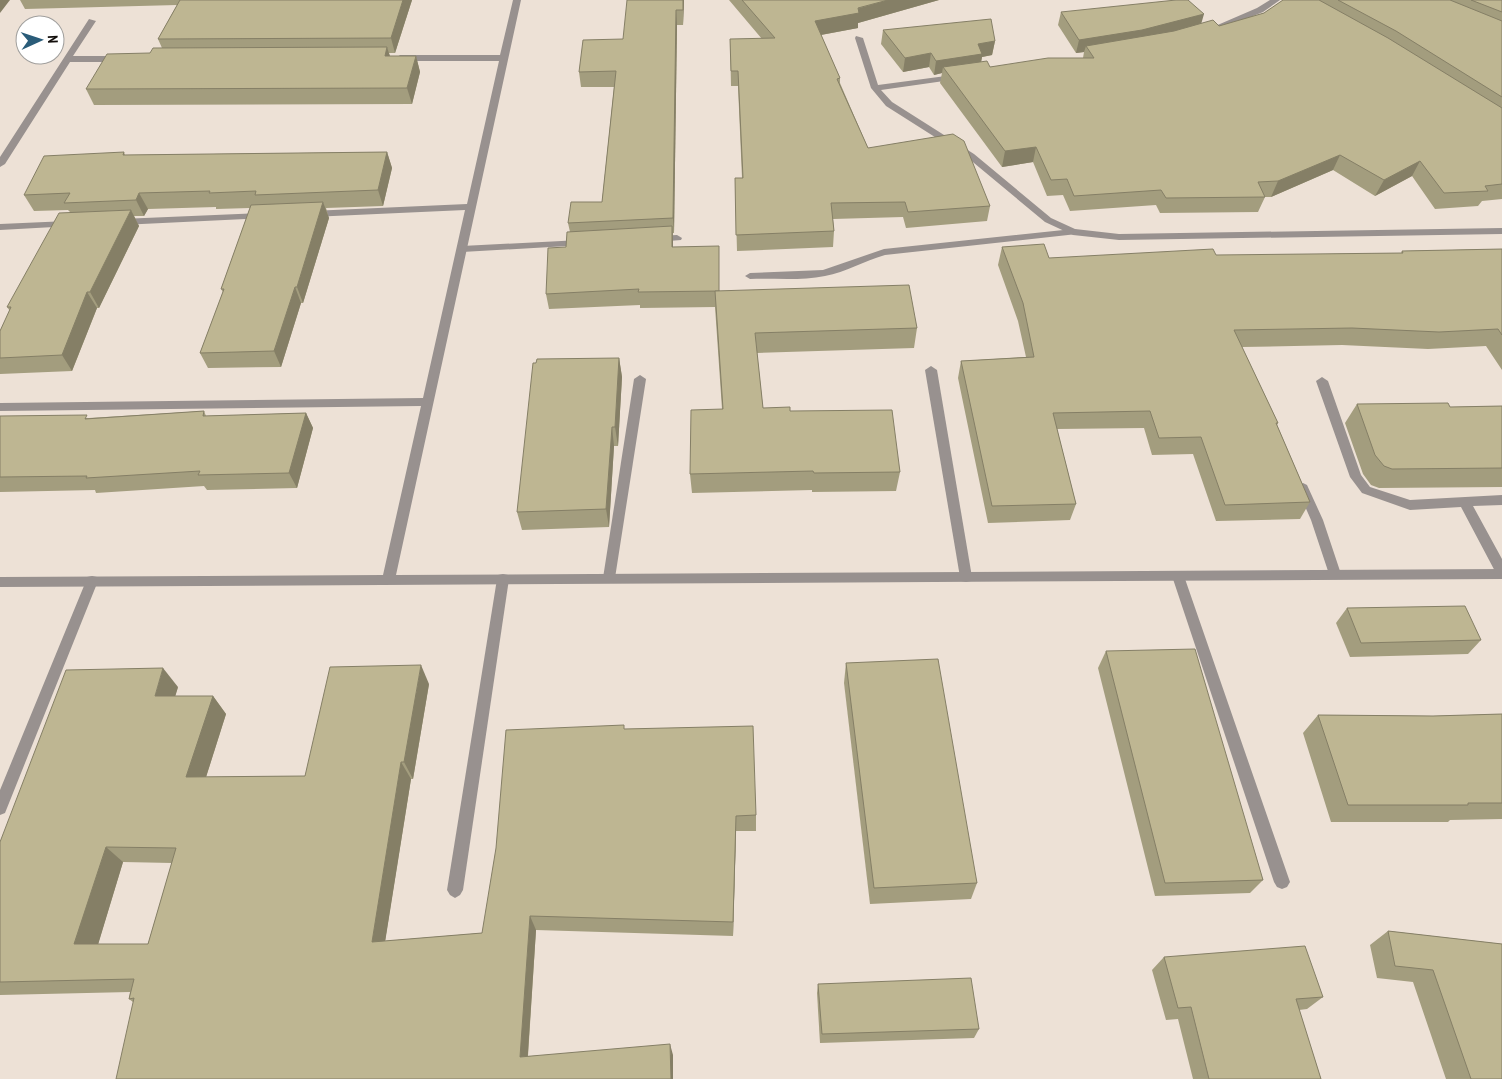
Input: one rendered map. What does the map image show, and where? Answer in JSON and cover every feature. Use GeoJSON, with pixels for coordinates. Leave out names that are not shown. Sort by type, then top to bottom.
{"type":"FeatureCollection","features":[{"type":"Feature","properties":{"kind":"street"},"geometry":{"type":"LineString","coordinates":[[388,580],[517,0]]}},
{"type":"Feature","properties":{"kind":"street"},"geometry":{"type":"LineString","coordinates":[[1197,35],[1260,10],[1276,0]]}},
{"type":"Feature","properties":{"kind":"street"},"geometry":{"type":"LineString","coordinates":[[0,164],[92,21]]}},
{"type":"Feature","properties":{"kind":"street"},"geometry":{"type":"LineString","coordinates":[[859,38],[875,88],[889,104],[972,156],[1048,220],[1074,232]]}},
{"type":"Feature","properties":{"kind":"street"},"geometry":{"type":"LineString","coordinates":[[395,58],[504,58]]}},
{"type":"Feature","properties":{"kind":"street"},"geometry":{"type":"LineString","coordinates":[[68,59],[127,59]]}},
{"type":"Feature","properties":{"kind":"street"},"geometry":{"type":"LineString","coordinates":[[875,88],[970,74]]}},
{"type":"Feature","properties":{"kind":"street"},"geometry":{"type":"LineString","coordinates":[[304,214],[471,207]]}},
{"type":"Feature","properties":{"kind":"street"},"geometry":{"type":"LineString","coordinates":[[108,222],[274,215]]}},
{"type":"Feature","properties":{"kind":"street"},"geometry":{"type":"LineString","coordinates":[[0,227],[78,223]]}},
{"type":"Feature","properties":{"kind":"street"},"geometry":{"type":"LineString","coordinates":[[750,276],[823,273],[884,252],[1074,232],[1119,237],[1502,231]]}},
{"type":"Feature","properties":{"kind":"street"},"geometry":{"type":"LineString","coordinates":[[648,239],[677,238]]}},
{"type":"Feature","properties":{"kind":"street"},"geometry":{"type":"LineString","coordinates":[[462,249],[589,242]]}},
{"type":"Feature","properties":{"kind":"street"},"geometry":{"type":"LineString","coordinates":[[931,370],[966,577]]}},
{"type":"Feature","properties":{"kind":"street"},"geometry":{"type":"LineString","coordinates":[[609,578],[640,379]]}},
{"type":"Feature","properties":{"kind":"street"},"geometry":{"type":"LineString","coordinates":[[1322,381],[1356,476],[1366,490],[1410,504],[1502,500]]}},
{"type":"Feature","properties":{"kind":"street"},"geometry":{"type":"LineString","coordinates":[[0,407],[428,402]]}},
{"type":"Feature","properties":{"kind":"street"},"geometry":{"type":"LineString","coordinates":[[1298,476],[1317,520],[1335,574]]}},
{"type":"Feature","properties":{"kind":"street"},"geometry":{"type":"LineString","coordinates":[[0,582],[1178,576],[1502,572],[1464,501]]}},
{"type":"Feature","properties":{"kind":"street"},"geometry":{"type":"LineString","coordinates":[[1178,576],[1282,882]]}},
{"type":"Feature","properties":{"kind":"street"},"geometry":{"type":"LineString","coordinates":[[455,890],[503,579]]}},
{"type":"Feature","properties":{"kind":"street"},"geometry":{"type":"LineString","coordinates":[[0,808],[92,581]]}},
{"type":"Feature","properties":{"kind":"building"},"geometry":{"type":"Polygon","coordinates":[[[180,0],[403,0],[391,38],[158,39],[180,0]]]}},
{"type":"Feature","properties":{"kind":"building"},"geometry":{"type":"Polygon","coordinates":[[[627,0],[683,0],[683,10],[676,10],[673,218],[568,223],[571,202],[602,202],[616,71],[579,72],[583,40],[623,39],[627,0]]]}},
{"type":"Feature","properties":{"kind":"building"},"geometry":{"type":"Polygon","coordinates":[[[742,0],[888,0],[858,8],[859,13],[815,21],[840,78],[837,79],[868,148],[953,134],[964,141],[990,206],[908,212],[905,202],[831,203],[834,231],[736,235],[735,178],[743,178],[738,71],[731,71],[730,39],[775,38],[742,0]]]}},
{"type":"Feature","properties":{"kind":"building"},"geometry":{"type":"Polygon","coordinates":[[[1188,0],[1204,14],[1142,30],[1079,40],[1061,12],[1188,0]]]}},
{"type":"Feature","properties":{"kind":"building"},"geometry":{"type":"Polygon","coordinates":[[[1283,0],[1319,0],[1388,38],[1502,108],[1502,184],[1485,186],[1488,191],[1444,193],[1420,161],[1384,180],[1340,155],[1278,181],[1258,182],[1265,197],[1166,198],[1161,190],[1074,196],[1067,179],[1051,180],[1036,147],[1005,151],[943,67],[987,61],[990,67],[1048,58],[1094,58],[1086,46],[1174,31],[1213,20],[1219,26],[1264,13],[1283,0]]]}},
{"type":"Feature","properties":{"kind":"building"},"geometry":{"type":"Polygon","coordinates":[[[1338,0],[1450,0],[1502,21],[1502,97],[1396,31],[1338,0]]]}},
{"type":"Feature","properties":{"kind":"building"},"geometry":{"type":"Polygon","coordinates":[[[1471,0],[1502,0],[1502,12],[1471,0]]]}},
{"type":"Feature","properties":{"kind":"building"},"geometry":{"type":"Polygon","coordinates":[[[991,19],[995,41],[978,44],[982,54],[936,61],[931,53],[905,58],[883,30],[991,19]]]}},
{"type":"Feature","properties":{"kind":"building"},"geometry":{"type":"Polygon","coordinates":[[[387,47],[385,56],[416,56],[407,88],[86,89],[107,54],[150,53],[153,48],[387,47]]]}},
{"type":"Feature","properties":{"kind":"building"},"geometry":{"type":"Polygon","coordinates":[[[124,152],[123,155],[387,152],[378,190],[255,195],[256,191],[139,193],[136,200],[64,203],[70,193],[24,195],[44,156],[124,152]]]}},
{"type":"Feature","properties":{"kind":"building"},"geometry":{"type":"Polygon","coordinates":[[[323,202],[297,287],[295,287],[274,351],[200,353],[224,289],[221,289],[251,205],[323,202]]]}},
{"type":"Feature","properties":{"kind":"building"},"geometry":{"type":"Polygon","coordinates":[[[131,210],[90,292],[87,292],[62,355],[0,358],[0,331],[11,307],[7,307],[59,213],[131,210]]]}},
{"type":"Feature","properties":{"kind":"building"},"geometry":{"type":"Polygon","coordinates":[[[672,226],[672,247],[719,246],[719,291],[638,292],[639,289],[546,294],[548,248],[566,247],[567,232],[672,226]]]}},
{"type":"Feature","properties":{"kind":"building"},"geometry":{"type":"Polygon","coordinates":[[[1044,244],[1049,258],[1213,249],[1216,255],[1403,253],[1402,251],[1502,249],[1502,335],[1498,329],[1439,332],[1352,328],[1234,330],[1278,423],[1276,423],[1310,502],[1225,505],[1201,437],[1159,438],[1150,411],[1053,413],[1076,504],[992,506],[961,361],[1034,357],[1023,303],[1002,247],[1044,244]]]}},
{"type":"Feature","properties":{"kind":"building"},"geometry":{"type":"Polygon","coordinates":[[[909,285],[917,328],[755,333],[763,408],[790,407],[790,411],[892,410],[900,472],[814,473],[813,471],[690,474],[691,410],[723,409],[715,291],[909,285]]]}},
{"type":"Feature","properties":{"kind":"building"},"geometry":{"type":"Polygon","coordinates":[[[619,358],[615,427],[612,427],[606,509],[517,512],[533,363],[536,363],[537,359],[619,358]]]}},
{"type":"Feature","properties":{"kind":"building"},"geometry":{"type":"Polygon","coordinates":[[[1448,403],[1450,407],[1502,406],[1502,468],[1392,469],[1384,466],[1375,455],[1357,404],[1448,403]]]}},
{"type":"Feature","properties":{"kind":"building"},"geometry":{"type":"Polygon","coordinates":[[[204,411],[203,416],[306,413],[289,473],[198,475],[200,471],[86,478],[87,476],[0,477],[0,416],[87,415],[85,419],[204,411]]]}},
{"type":"Feature","properties":{"kind":"building"},"geometry":{"type":"Polygon","coordinates":[[[1465,606],[1481,640],[1361,643],[1347,608],[1465,606]]]}},
{"type":"Feature","properties":{"kind":"building"},"geometry":{"type":"Polygon","coordinates":[[[1195,649],[1263,880],[1165,883],[1106,651],[1195,649]]]}},
{"type":"Feature","properties":{"kind":"building"},"geometry":{"type":"Polygon","coordinates":[[[938,659],[977,883],[874,888],[846,663],[938,659]]]}},
{"type":"Feature","properties":{"kind":"building"},"geometry":{"type":"Polygon","coordinates":[[[421,665],[404,762],[401,762],[372,942],[482,933],[496,848],[506,730],[624,725],[624,729],[753,726],[756,815],[736,816],[733,922],[530,916],[520,1057],[670,1044],[671,1079],[116,1079],[134,998],[129,999],[134,979],[0,982],[0,842],[66,670],[163,668],[155,696],[213,696],[186,777],[305,776],[330,667],[421,665]],[[106,847],[74,944],[148,944],[176,848],[106,847]]]}},
{"type":"Feature","properties":{"kind":"building"},"geometry":{"type":"Polygon","coordinates":[[[1502,714],[1502,803],[1468,803],[1468,805],[1348,805],[1318,715],[1433,716],[1502,714]]]}},
{"type":"Feature","properties":{"kind":"building"},"geometry":{"type":"Polygon","coordinates":[[[1388,931],[1502,944],[1502,1079],[1471,1079],[1433,970],[1395,966],[1388,931]]]}},
{"type":"Feature","properties":{"kind":"building"},"geometry":{"type":"Polygon","coordinates":[[[1305,946],[1323,997],[1296,999],[1321,1079],[1209,1079],[1191,1007],[1178,1008],[1164,957],[1305,946]]]}},
{"type":"Feature","properties":{"kind":"building"},"geometry":{"type":"Polygon","coordinates":[[[971,978],[979,1029],[822,1034],[818,984],[971,978]]]}}]}
